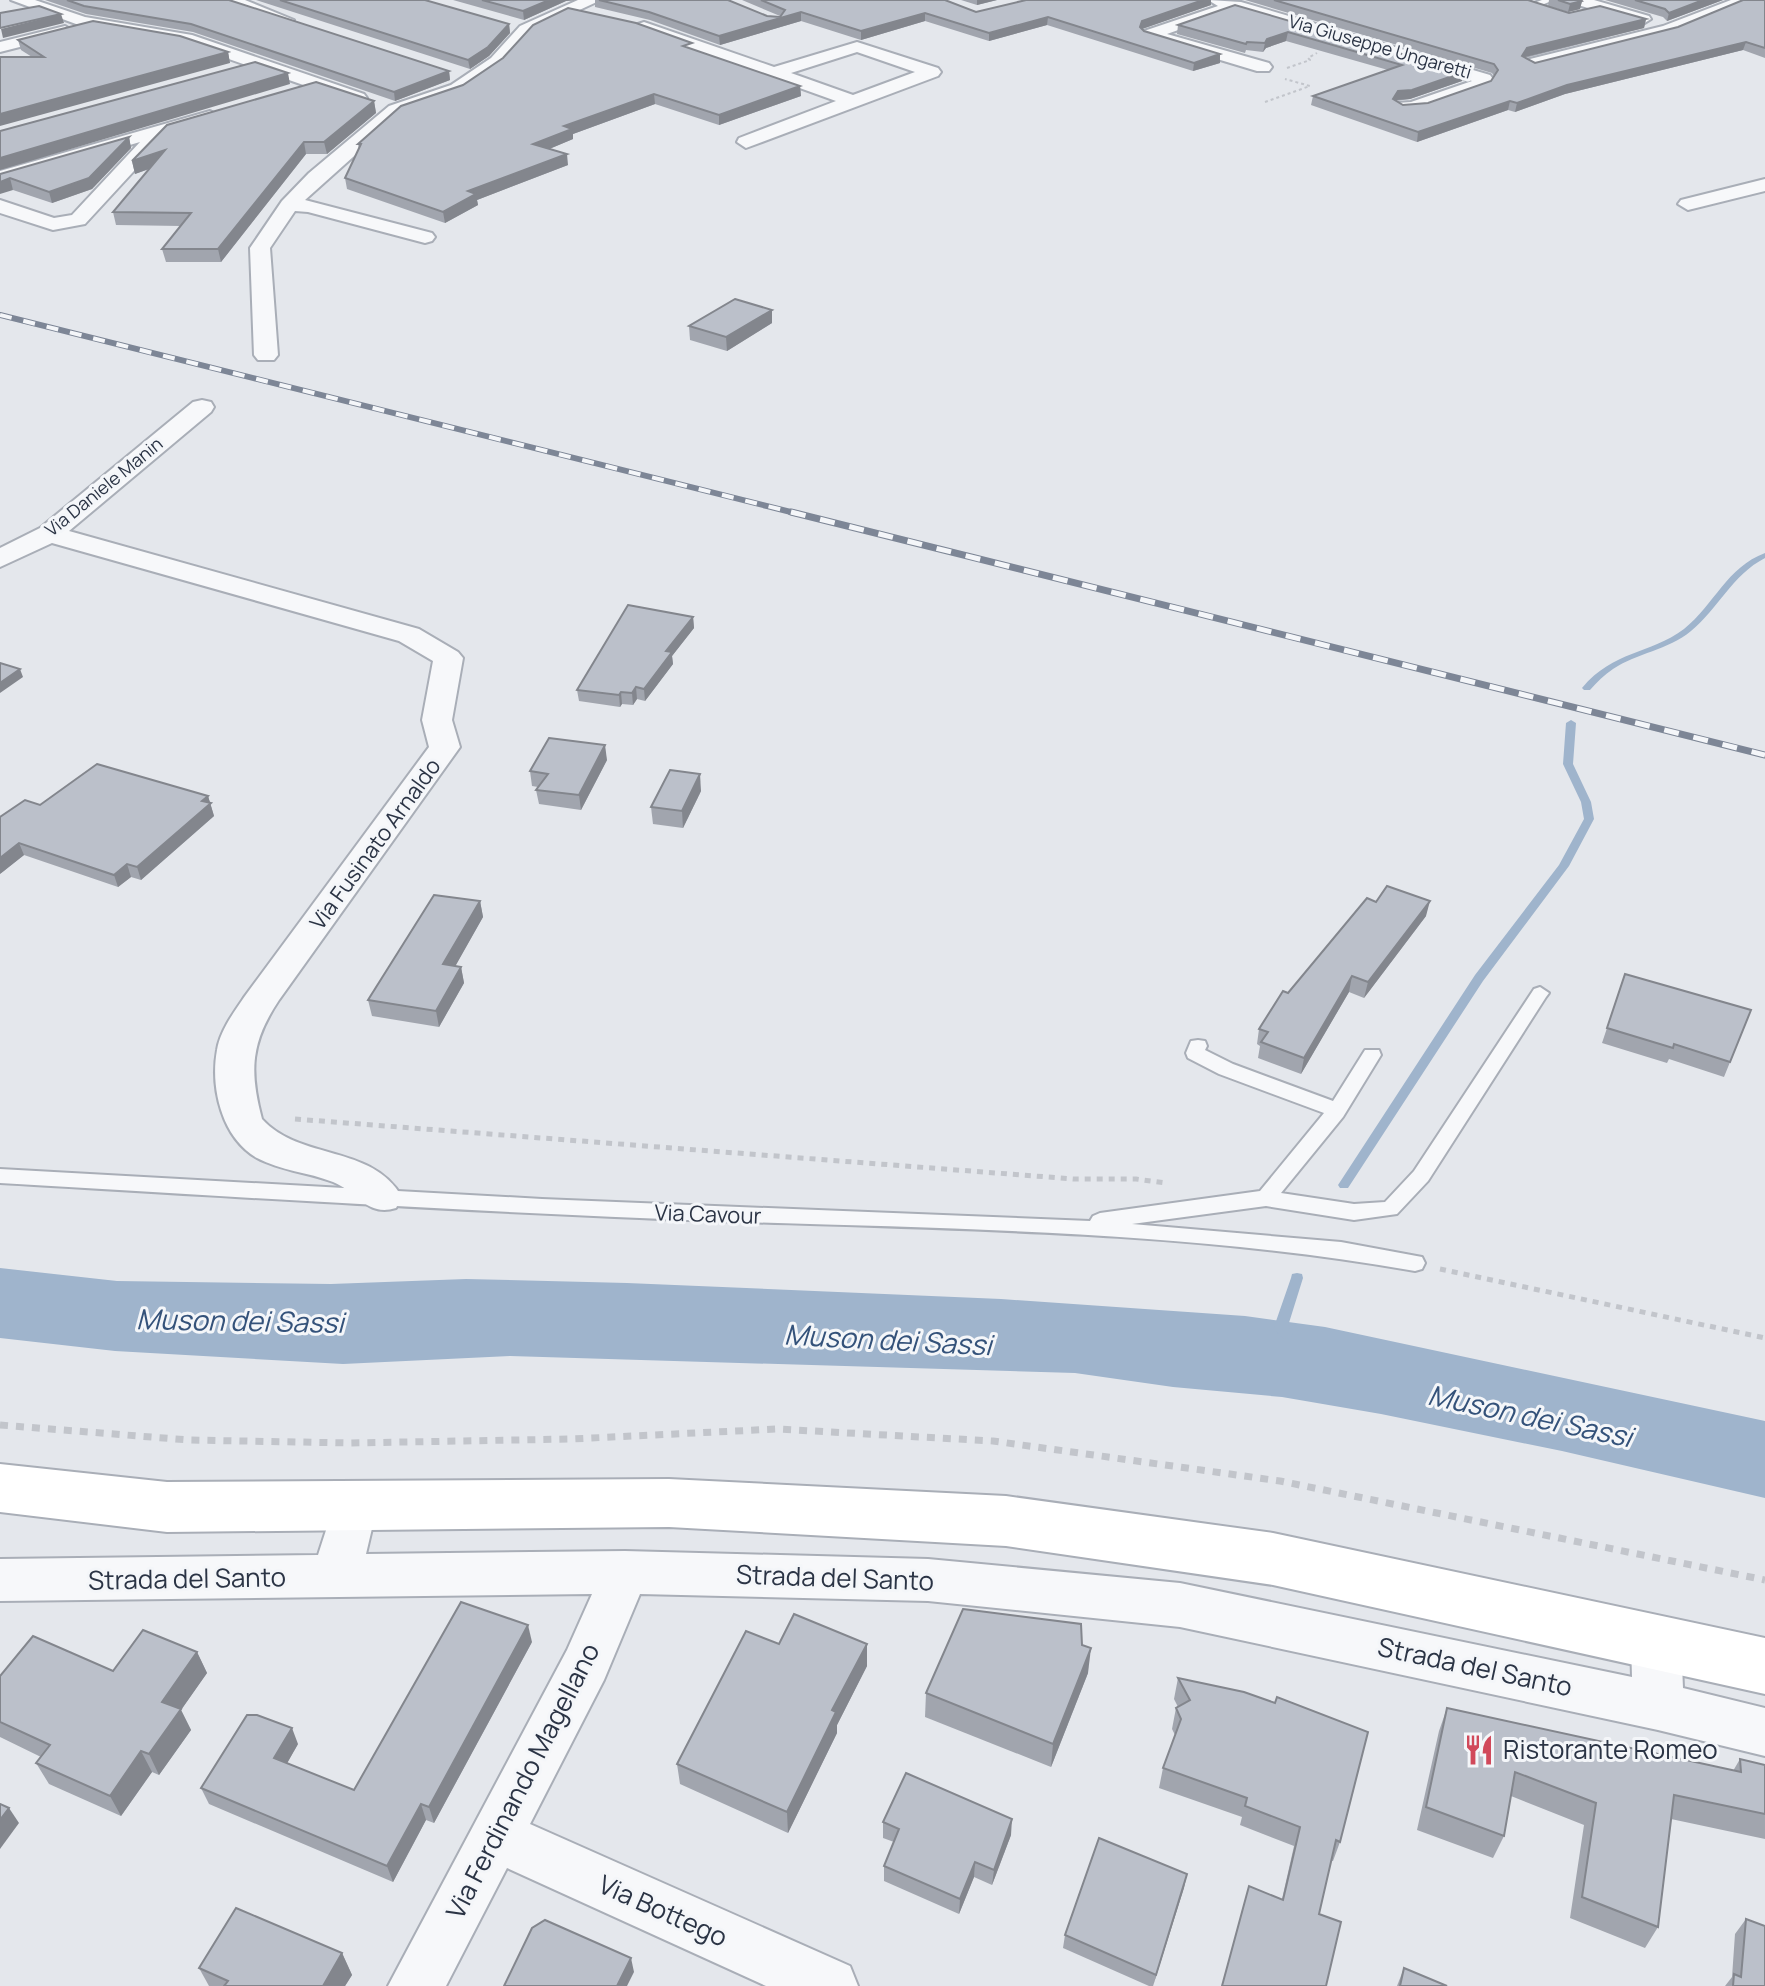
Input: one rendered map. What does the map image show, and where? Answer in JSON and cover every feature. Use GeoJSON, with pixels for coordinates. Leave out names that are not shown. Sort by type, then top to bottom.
{"type":"FeatureCollection","features":[{"type":"Feature","properties":{"kind":"main road"},"geometry":{"type":"LineString","coordinates":[[0,1488],[167,1507],[669,1503],[1006,1521],[1273,1559],[1765,1666]]}},
{"type":"Feature","properties":{"kind":"street"},"geometry":{"type":"LineString","coordinates":[[19,0],[94,23],[186,39],[395,110]]}},
{"type":"Feature","properties":{"kind":"street","name":"Via Giuseppe Ungaretti"},"geometry":{"type":"LineString","coordinates":[[1216,0],[1351,38],[1511,72]]}},
{"type":"Feature","properties":{"kind":"street"},"geometry":{"type":"LineString","coordinates":[[1511,72],[1669,30],[1745,0]]}},
{"type":"Feature","properties":{"kind":"street"},"geometry":{"type":"LineString","coordinates":[[1235,5],[1150,34],[1270,69]]}},
{"type":"Feature","properties":{"kind":"street"},"geometry":{"type":"LineString","coordinates":[[228,6],[250,7],[308,27]]}},
{"type":"Feature","properties":{"kind":"street"},"geometry":{"type":"LineString","coordinates":[[1578,7],[1605,8],[1656,23]]}},
{"type":"Feature","properties":{"kind":"street"},"geometry":{"type":"LineString","coordinates":[[266,355],[260,248],[289,205],[395,110],[434,99],[474,79],[497,62],[526,29],[566,9],[597,8]]}},
{"type":"Feature","properties":{"kind":"street"},"geometry":{"type":"LineString","coordinates":[[154,31],[189,21]]}},
{"type":"Feature","properties":{"kind":"street"},"geometry":{"type":"LineString","coordinates":[[630,22],[853,101]]}},
{"type":"Feature","properties":{"kind":"street"},"geometry":{"type":"LineString","coordinates":[[0,47],[94,23]]}},
{"type":"Feature","properties":{"kind":"street"},"geometry":{"type":"LineString","coordinates":[[506,25],[526,29]]}},
{"type":"Feature","properties":{"kind":"street"},"geometry":{"type":"LineString","coordinates":[[746,142],[932,72],[824,35]]}},
{"type":"Feature","properties":{"kind":"street"},"geometry":{"type":"LineString","coordinates":[[776,72],[857,47]]}},
{"type":"Feature","properties":{"kind":"street"},"geometry":{"type":"LineString","coordinates":[[219,74],[258,63]]}},
{"type":"Feature","properties":{"kind":"street","name":"Via Giuseppe Ungaretti"},"geometry":{"type":"LineString","coordinates":[[1403,107],[1412,108],[1511,72]]}},
{"type":"Feature","properties":{"kind":"street"},"geometry":{"type":"LineString","coordinates":[[454,74],[474,79]]}},
{"type":"Feature","properties":{"kind":"street"},"geometry":{"type":"LineString","coordinates":[[294,91],[318,84]]}},
{"type":"Feature","properties":{"kind":"street"},"geometry":{"type":"LineString","coordinates":[[0,177],[235,108]]}},
{"type":"Feature","properties":{"kind":"street"},"geometry":{"type":"LineString","coordinates":[[0,206],[53,224],[78,220],[162,130]]}},
{"type":"Feature","properties":{"kind":"street"},"geometry":{"type":"LineString","coordinates":[[1688,204],[1765,185]]}},
{"type":"Feature","properties":{"kind":"street"},"geometry":{"type":"LineString","coordinates":[[289,205],[309,206],[425,237]]}},
{"type":"Feature","properties":{"kind":"street","name":"Via Daniele Manin"},"geometry":{"type":"LineString","coordinates":[[0,559],[49,534],[202,407]]}},
{"type":"Feature","properties":{"kind":"street","name":"Via Fusinato Arnaldo"},"geometry":{"type":"LineString","coordinates":[[49,534],[409,635],[448,658],[437,720],[445,747],[261,1002],[234,1050],[239,1107],[245,1125],[262,1142],[288,1155],[348,1170],[370,1182],[382,1197]]}},
{"type":"Feature","properties":{"kind":"street"},"geometry":{"type":"LineString","coordinates":[[336,1577],[354,1507]]}},
{"type":"Feature","properties":{"kind":"street","name":"Strada del Santo"},"geometry":{"type":"LineString","coordinates":[[4,1586],[625,1572],[928,1580],[1180,1605],[1658,1706],[1765,1732]]}},
{"type":"Feature","properties":{"kind":"street","name":"Via Ferdinando Magellano"},"geometry":{"type":"LineString","coordinates":[[416,1986],[586,1664],[625,1572]]}},
{"type":"Feature","properties":{"kind":"street"},"geometry":{"type":"LineString","coordinates":[[1656,1642],[1658,1706]]}},
{"type":"Feature","properties":{"kind":"street","name":"Via Bottego"},"geometry":{"type":"LineString","coordinates":[[496,1836],[830,1986]]}},
{"type":"Feature","properties":{"kind":"lane"},"geometry":{"type":"LineString","coordinates":[[1550,0],[1530,6],[1555,13]]}},
{"type":"Feature","properties":{"kind":"lane"},"geometry":{"type":"LineString","coordinates":[[1074,1227],[1266,1198],[1354,1212],[1390,1209],[1421,1176],[1540,993]]}},
{"type":"Feature","properties":{"kind":"lane"},"geometry":{"type":"LineString","coordinates":[[1198,1046],[1195,1053],[1226,1069],[1322,1103],[1336,1112]]}},
{"type":"Feature","properties":{"kind":"lane"},"geometry":{"type":"LineString","coordinates":[[1266,1198],[1336,1112],[1372,1055]]}},
{"type":"Feature","properties":{"kind":"lane","name":"Via Cavour"},"geometry":{"type":"LineString","coordinates":[[0,1176],[542,1207],[1074,1227],[1341,1250],[1415,1263]]}},
{"type":"Feature","properties":{"kind":"path"},"geometry":{"type":"LineString","coordinates":[[1270,69],[1310,60],[1308,58],[1320,50],[1351,38]]}},
{"type":"Feature","properties":{"kind":"path"},"geometry":{"type":"LineString","coordinates":[[1265,102],[1310,86],[1283,78]]}},
{"type":"Feature","properties":{"kind":"path"},"geometry":{"type":"LineString","coordinates":[[239,1089],[259,1107],[280,1116],[311,1122],[923,1165],[1074,1179],[1136,1179],[1179,1185]]}},
{"type":"Feature","properties":{"kind":"path"},"geometry":{"type":"LineString","coordinates":[[1415,1263],[1765,1338]]}},
{"type":"Feature","properties":{"kind":"path"},"geometry":{"type":"LineString","coordinates":[[0,1425],[189,1440],[351,1443],[571,1439],[777,1429],[993,1441],[1280,1481],[1765,1580]]}},
{"type":"Feature","properties":{"kind":"water","name":"Muson dei Sassi"},"geometry":{"type":"Polygon","coordinates":[[[0,1268],[117,1281],[331,1284],[466,1279],[627,1283],[1001,1299],[1245,1316],[1325,1327],[1765,1421],[1765,1498],[1562,1451],[1381,1414],[1282,1397],[1173,1387],[1075,1373],[510,1356],[343,1364],[115,1351],[0,1338],[0,1268]]]}},
{"type":"Feature","properties":{"kind":"building"},"geometry":{"type":"Polygon","coordinates":[[[67,0],[229,0],[449,71],[394,92],[191,24],[84,6],[67,0]]]}},
{"type":"Feature","properties":{"kind":"building"},"geometry":{"type":"Polygon","coordinates":[[[280,0],[425,0],[509,24],[488,47],[468,60],[280,0]]]}},
{"type":"Feature","properties":{"kind":"building"},"geometry":{"type":"Polygon","coordinates":[[[482,0],[549,0],[523,11],[482,0]]]}},
{"type":"Feature","properties":{"kind":"building"},"geometry":{"type":"Polygon","coordinates":[[[599,0],[728,0],[767,16],[780,17],[785,10],[761,0],[945,0],[976,12],[1026,0],[1203,0],[1142,21],[1140,27],[1144,31],[1220,54],[1194,63],[1048,17],[989,33],[925,13],[861,31],[801,12],[719,36],[649,12],[599,0]]]}},
{"type":"Feature","properties":{"kind":"building"},"geometry":{"type":"Polygon","coordinates":[[[1274,0],[1528,0],[1569,13],[1600,6],[1646,19],[1527,48],[1522,56],[1535,63],[1678,27],[1743,0],[1765,0],[1765,48],[1746,42],[1567,85],[1418,132],[1313,96],[1402,65],[1288,32],[1267,39],[1265,43],[1246,44],[1178,25],[1235,5],[1464,72],[1412,90],[1398,91],[1393,99],[1403,105],[1428,103],[1491,81],[1498,70],[1494,64],[1274,0]]]}},
{"type":"Feature","properties":{"kind":"building"},"geometry":{"type":"Polygon","coordinates":[[[1558,0],[1581,0],[1582,1],[1570,4],[1558,0]]]}},
{"type":"Feature","properties":{"kind":"building"},"geometry":{"type":"Polygon","coordinates":[[[1635,0],[1703,0],[1669,13],[1635,0]]]}},
{"type":"Feature","properties":{"kind":"building"},"geometry":{"type":"Polygon","coordinates":[[[39,6],[61,14],[0,28],[0,13],[39,6]]]}},
{"type":"Feature","properties":{"kind":"building"},"geometry":{"type":"Polygon","coordinates":[[[568,8],[636,23],[692,43],[683,46],[800,86],[719,115],[654,94],[564,126],[572,129],[533,144],[567,154],[468,191],[476,194],[443,212],[345,178],[361,144],[358,144],[401,106],[463,85],[503,58],[533,25],[568,8]]]}},
{"type":"Feature","properties":{"kind":"building"},"geometry":{"type":"Polygon","coordinates":[[[93,21],[180,36],[228,52],[0,114],[0,57],[44,57],[18,40],[93,21]]]}},
{"type":"Feature","properties":{"kind":"building"},"geometry":{"type":"Polygon","coordinates":[[[255,62],[288,73],[0,158],[0,131],[255,62]]]}},
{"type":"Feature","properties":{"kind":"building"},"geometry":{"type":"Polygon","coordinates":[[[316,82],[374,101],[324,142],[304,142],[218,249],[162,249],[191,213],[113,212],[165,150],[132,161],[167,125],[316,82]]]}},
{"type":"Feature","properties":{"kind":"building"},"geometry":{"type":"Polygon","coordinates":[[[129,137],[89,178],[49,192],[10,178],[0,182],[0,174],[129,137]]]}},
{"type":"Feature","properties":{"kind":"building"},"geometry":{"type":"Polygon","coordinates":[[[735,299],[772,310],[726,337],[689,326],[735,299]]]}},
{"type":"Feature","properties":{"kind":"building"},"geometry":{"type":"Polygon","coordinates":[[[628,605],[693,617],[666,651],[672,652],[644,689],[636,687],[632,693],[621,692],[619,695],[577,690],[628,605]]]}},
{"type":"Feature","properties":{"kind":"building"},"geometry":{"type":"Polygon","coordinates":[[[0,663],[20,669],[0,683],[0,663]]]}},
{"type":"Feature","properties":{"kind":"building"},"geometry":{"type":"Polygon","coordinates":[[[549,738],[605,745],[579,795],[536,790],[548,774],[530,771],[549,738]]]}},
{"type":"Feature","properties":{"kind":"building"},"geometry":{"type":"Polygon","coordinates":[[[97,764],[208,796],[202,801],[211,803],[137,867],[127,864],[114,875],[19,843],[0,858],[0,817],[25,800],[40,805],[97,764]]]}},
{"type":"Feature","properties":{"kind":"building"},"geometry":{"type":"Polygon","coordinates":[[[670,770],[700,774],[682,811],[651,807],[670,770]]]}},
{"type":"Feature","properties":{"kind":"building"},"geometry":{"type":"Polygon","coordinates":[[[1387,886],[1430,901],[1368,982],[1352,976],[1304,1058],[1261,1042],[1268,1032],[1259,1029],[1283,991],[1288,993],[1367,898],[1376,902],[1387,886]]]}},
{"type":"Feature","properties":{"kind":"building"},"geometry":{"type":"Polygon","coordinates":[[[434,895],[480,901],[443,964],[461,967],[436,1011],[368,1000],[434,895]]]}},
{"type":"Feature","properties":{"kind":"building"},"geometry":{"type":"Polygon","coordinates":[[[1625,974],[1751,1010],[1730,1062],[1674,1044],[1673,1048],[1607,1028],[1625,974]]]}},
{"type":"Feature","properties":{"kind":"building"},"geometry":{"type":"Polygon","coordinates":[[[461,1602],[528,1625],[429,1807],[421,1804],[387,1866],[201,1788],[247,1715],[257,1715],[292,1728],[274,1758],[354,1790],[461,1602]]]}},
{"type":"Feature","properties":{"kind":"building"},"geometry":{"type":"Polygon","coordinates":[[[963,1609],[1081,1624],[1082,1645],[1091,1648],[1053,1744],[926,1693],[963,1609]]]}},
{"type":"Feature","properties":{"kind":"building"},"geometry":{"type":"Polygon","coordinates":[[[794,1614],[867,1644],[832,1710],[836,1712],[787,1812],[677,1764],[746,1631],[779,1644],[794,1614]]]}},
{"type":"Feature","properties":{"kind":"building"},"geometry":{"type":"Polygon","coordinates":[[[143,1630],[197,1652],[162,1702],[181,1709],[149,1754],[141,1751],[110,1796],[36,1763],[50,1745],[0,1722],[0,1676],[33,1636],[113,1671],[143,1630]]]}},
{"type":"Feature","properties":{"kind":"building"},"geometry":{"type":"Polygon","coordinates":[[[1178,1678],[1244,1692],[1275,1703],[1277,1697],[1368,1732],[1340,1842],[1336,1840],[1319,1914],[1341,1922],[1326,1986],[1222,1986],[1249,1886],[1283,1900],[1300,1827],[1245,1806],[1247,1798],[1163,1768],[1181,1719],[1176,1708],[1190,1700],[1178,1678]]]}},
{"type":"Feature","properties":{"kind":"building"},"geometry":{"type":"Polygon","coordinates":[[[1447,1708],[1741,1772],[1740,1759],[1765,1765],[1765,1814],[1674,1795],[1658,1927],[1582,1897],[1596,1803],[1515,1772],[1504,1836],[1426,1807],[1447,1708]]]}},
{"type":"Feature","properties":{"kind":"building"},"geometry":{"type":"Polygon","coordinates":[[[906,1773],[1012,1819],[994,1870],[975,1862],[960,1899],[884,1866],[899,1829],[883,1822],[906,1773]]]}},
{"type":"Feature","properties":{"kind":"building"},"geometry":{"type":"Polygon","coordinates":[[[0,1804],[9,1808],[0,1820],[0,1804]]]}},
{"type":"Feature","properties":{"kind":"building"},"geometry":{"type":"Polygon","coordinates":[[[1099,1838],[1187,1874],[1156,1975],[1065,1935],[1099,1838]]]}},
{"type":"Feature","properties":{"kind":"building"},"geometry":{"type":"Polygon","coordinates":[[[236,1908],[342,1953],[323,1986],[224,1986],[228,1981],[199,1968],[236,1908]]]}},
{"type":"Feature","properties":{"kind":"building"},"geometry":{"type":"Polygon","coordinates":[[[1746,1919],[1765,1926],[1765,1986],[1733,1986],[1734,1974],[1741,1977],[1746,1919]]]}},
{"type":"Feature","properties":{"kind":"building"},"geometry":{"type":"Polygon","coordinates":[[[545,1920],[631,1958],[617,1986],[504,1986],[532,1928],[545,1920]]]}},
{"type":"Feature","properties":{"kind":"building"},"geometry":{"type":"Polygon","coordinates":[[[1404,1968],[1447,1986],[1400,1986],[1404,1968]]]}},
{"type":"Feature","properties":{"kind":"waterway"},"geometry":{"type":"LineString","coordinates":[[1587,688],[1609,667],[1686,631],[1741,570],[1765,555]]}},
{"type":"Feature","properties":{"kind":"waterway"},"geometry":{"type":"LineString","coordinates":[[1344,1185],[1479,978],[1564,866],[1589,819],[1586,802],[1568,764],[1571,723]]}},
{"type":"Feature","properties":{"kind":"waterway"},"geometry":{"type":"LineString","coordinates":[[1286,1334],[1281,1327],[1297,1278]]}},
{"type":"Feature","properties":{"kind":"railway"},"geometry":{"type":"LineString","coordinates":[[0,315],[799,514]]}},
{"type":"Feature","properties":{"kind":"railway"},"geometry":{"type":"LineString","coordinates":[[791,512],[1765,755]]}},
{"type":"Feature","properties":{"kind":"place","name":"Ristorante Romeo"},"geometry":{"type":"Point","coordinates":[1479,1750]}}]}
